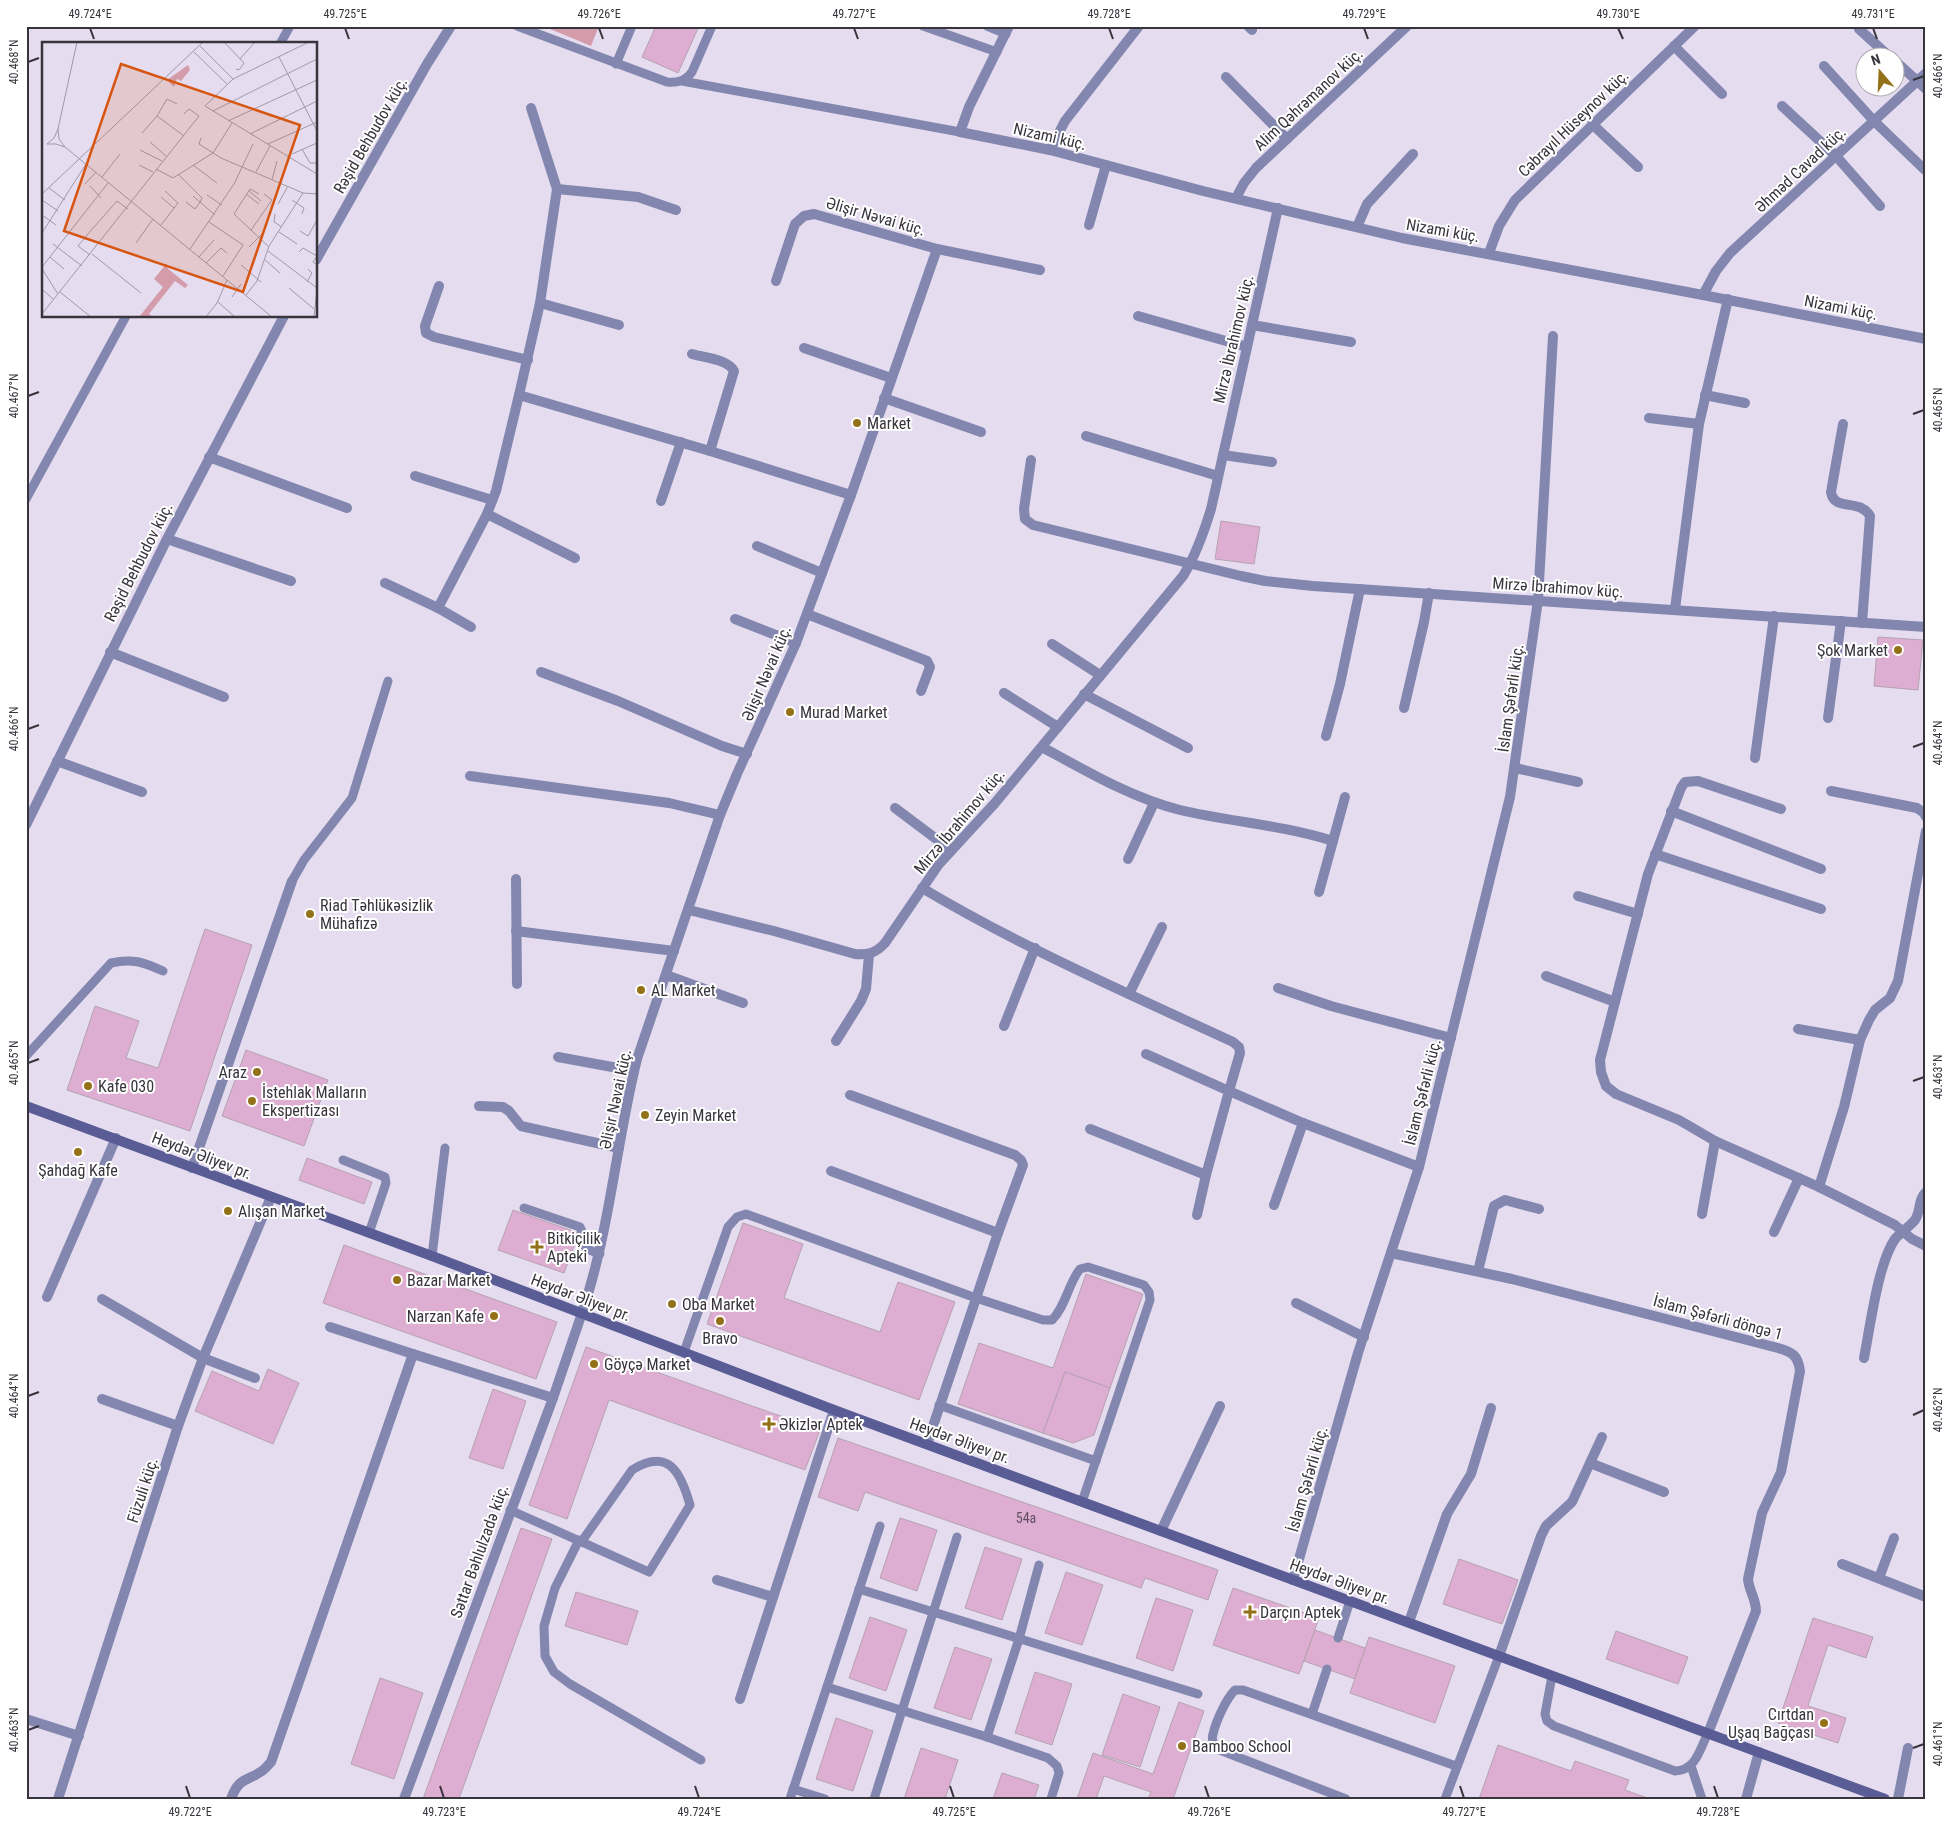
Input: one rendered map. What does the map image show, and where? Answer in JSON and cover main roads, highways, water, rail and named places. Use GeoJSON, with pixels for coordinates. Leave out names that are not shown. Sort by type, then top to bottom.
{"type":"FeatureCollection","features":[{"type":"Feature","properties":{"kind":"main road","name":"Heydər Əliyev pr."},"geometry":{"type":"LineString","coordinates":[[26,1106],[432,1256],[834,1410],[1885,1799]]}},
{"type":"Feature","properties":{"kind":"place","name":"Market"},"geometry":{"type":"Point","coordinates":[857,423]}},
{"type":"Feature","properties":{"kind":"place","name":"Şok Market"},"geometry":{"type":"Point","coordinates":[1898,650]}},
{"type":"Feature","properties":{"kind":"place","name":"Murad Market"},"geometry":{"type":"Point","coordinates":[790,712]}},
{"type":"Feature","properties":{"kind":"place","name":"Riad Təhlükəsizlik Mühafizə"},"geometry":{"type":"Point","coordinates":[310,914]}},
{"type":"Feature","properties":{"kind":"place","name":"AL Market"},"geometry":{"type":"Point","coordinates":[641,990]}},
{"type":"Feature","properties":{"kind":"place","name":"Araz"},"geometry":{"type":"Point","coordinates":[257,1072]}},
{"type":"Feature","properties":{"kind":"place","name":"Kafe 030"},"geometry":{"type":"Point","coordinates":[88,1086]}},
{"type":"Feature","properties":{"kind":"place","name":"İstehlak Malların Ekspertizası"},"geometry":{"type":"Point","coordinates":[252,1101]}},
{"type":"Feature","properties":{"kind":"place","name":"Zeyin Market"},"geometry":{"type":"Point","coordinates":[645,1115]}},
{"type":"Feature","properties":{"kind":"place","name":"Şahdağ Kafe"},"geometry":{"type":"Point","coordinates":[78,1152]}},
{"type":"Feature","properties":{"kind":"place","name":"Alışan Market"},"geometry":{"type":"Point","coordinates":[228,1211]}},
{"type":"Feature","properties":{"kind":"place","name":"Bitkiçilik Apteki"},"geometry":{"type":"Point","coordinates":[537,1247]}},
{"type":"Feature","properties":{"kind":"place","name":"Bazar Market"},"geometry":{"type":"Point","coordinates":[397,1280]}},
{"type":"Feature","properties":{"kind":"place","name":"Oba Market"},"geometry":{"type":"Point","coordinates":[672,1304]}},
{"type":"Feature","properties":{"kind":"place","name":"Narzan Kafe"},"geometry":{"type":"Point","coordinates":[494,1316]}},
{"type":"Feature","properties":{"kind":"place","name":"Bravo"},"geometry":{"type":"Point","coordinates":[720,1321]}},
{"type":"Feature","properties":{"kind":"place","name":"Göyçə Market"},"geometry":{"type":"Point","coordinates":[594,1364]}},
{"type":"Feature","properties":{"kind":"place","name":"Əkizlər Aptek"},"geometry":{"type":"Point","coordinates":[769,1424]}},
{"type":"Feature","properties":{"kind":"place","name":"Darçın Aptek"},"geometry":{"type":"Point","coordinates":[1250,1612]}},
{"type":"Feature","properties":{"kind":"place","name":"Cırtdan Uşaq Bağçası"},"geometry":{"type":"Point","coordinates":[1824,1723]}},
{"type":"Feature","properties":{"kind":"place","name":"Bamboo School"},"geometry":{"type":"Point","coordinates":[1182,1746]}}]}
